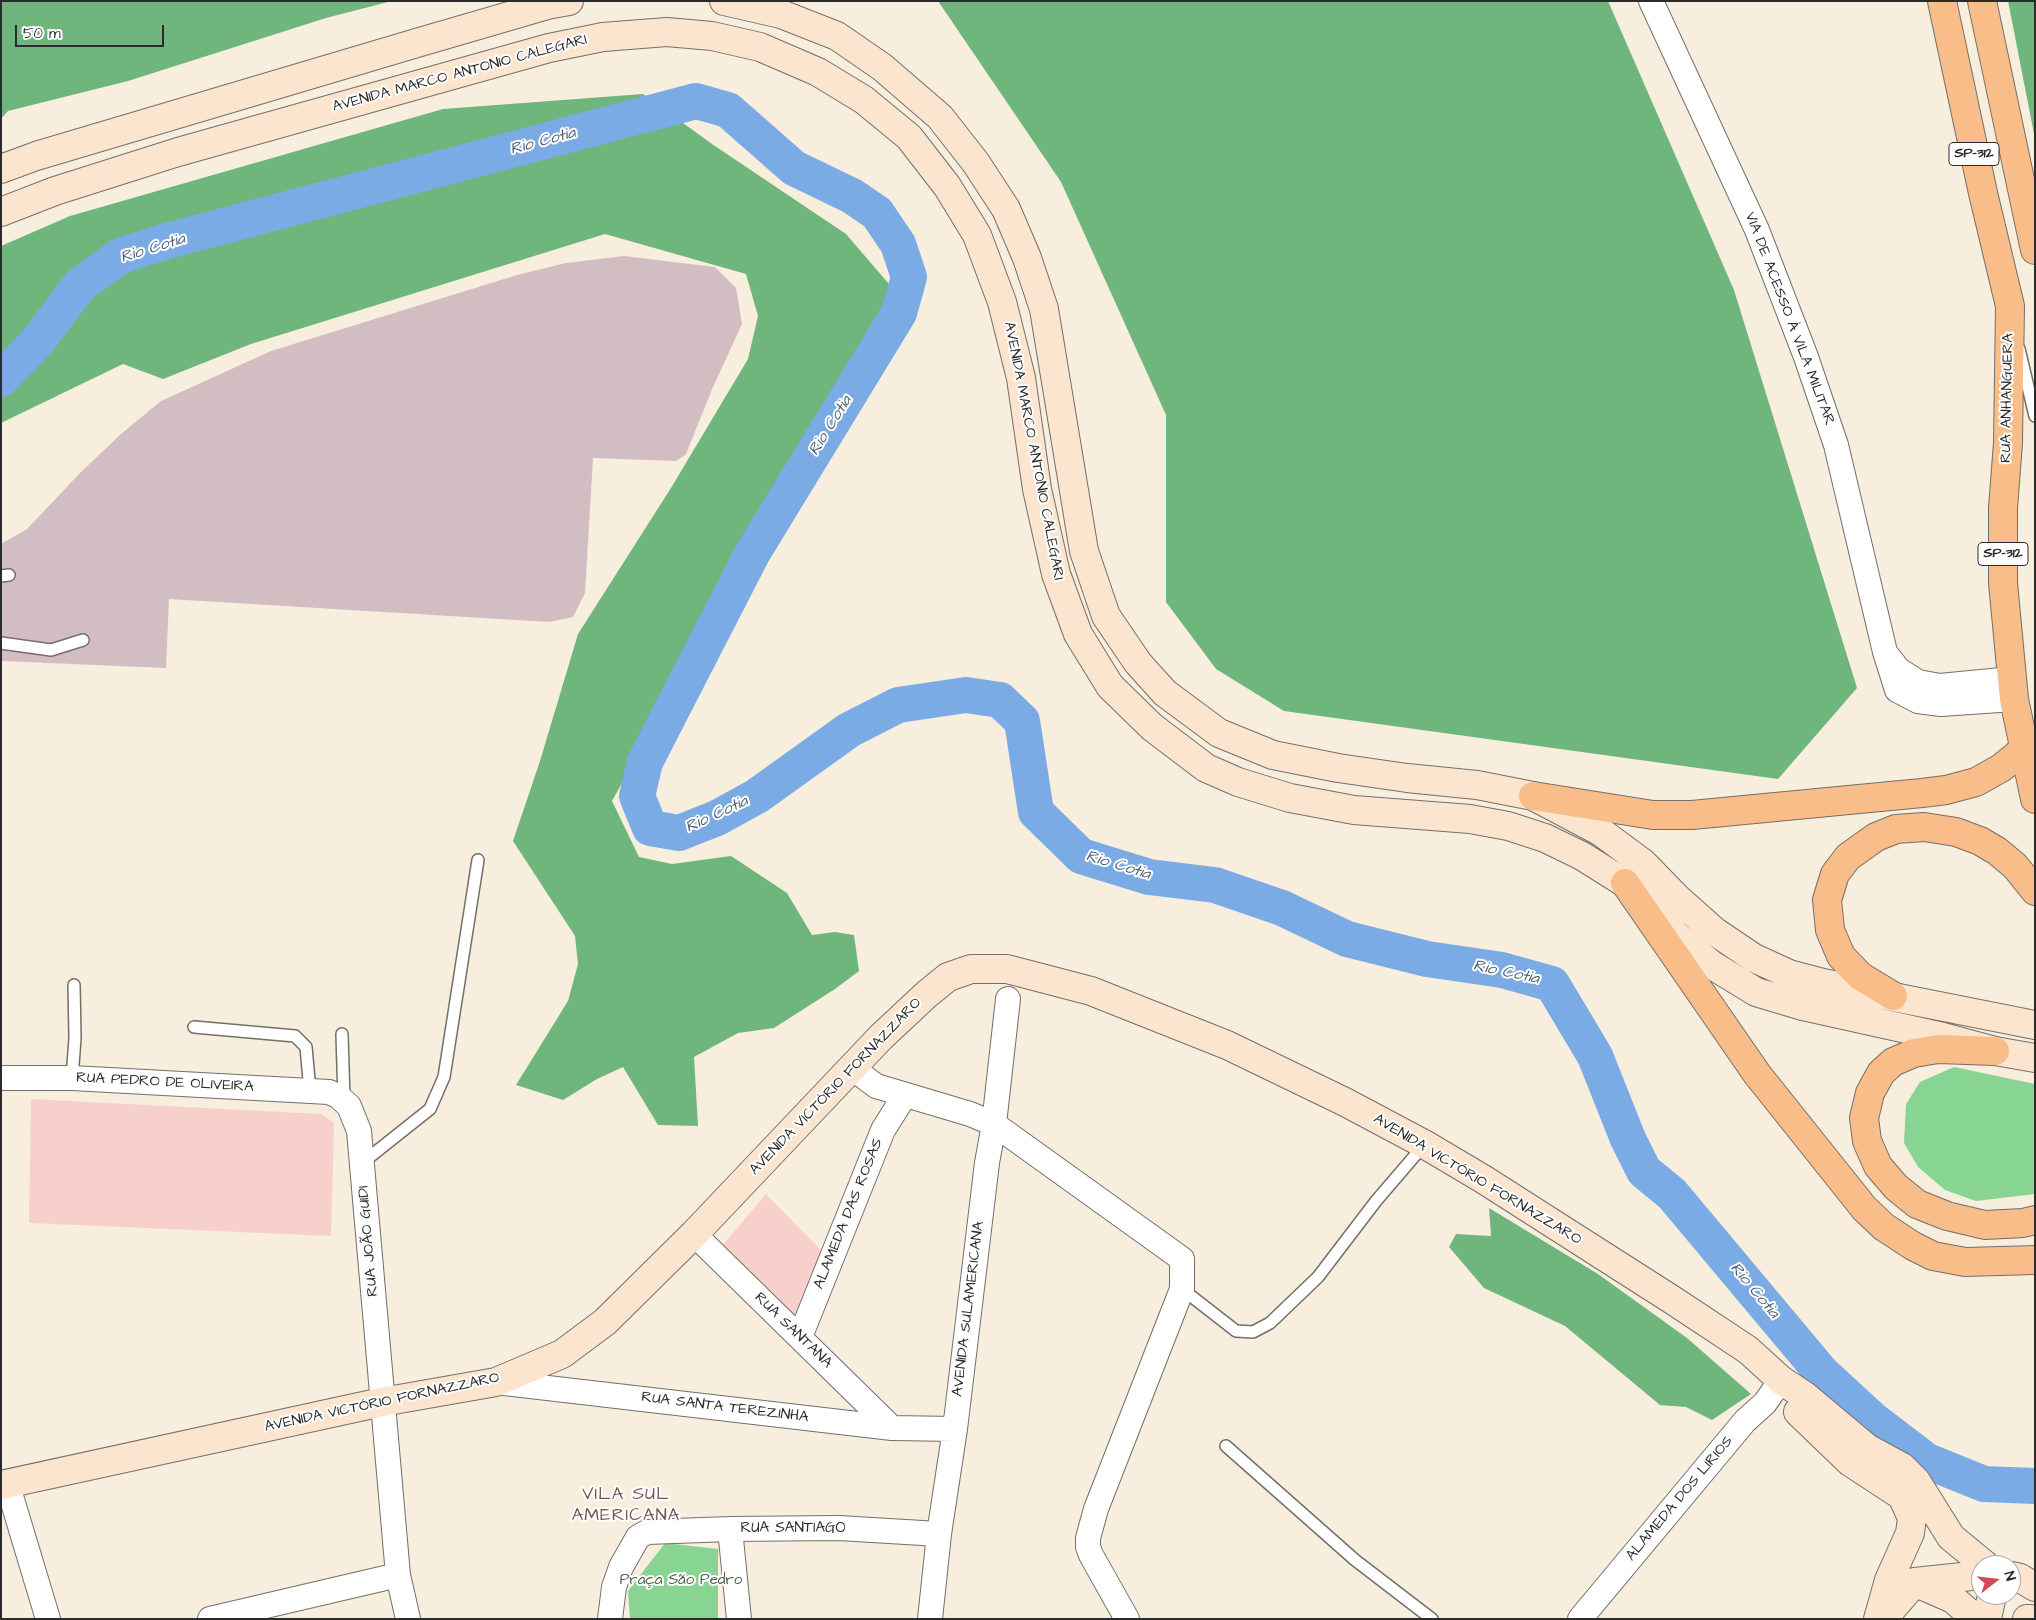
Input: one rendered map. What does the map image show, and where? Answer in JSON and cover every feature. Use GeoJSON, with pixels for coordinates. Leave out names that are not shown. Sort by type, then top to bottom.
{"type":"FeatureCollection","features":[{"type":"Feature","properties":{"kind":"main road"},"geometry":{"type":"LineString","coordinates":[[1,168],[400,48],[547,5],[569,1]]}},
{"type":"Feature","properties":{"kind":"main road","name":"AVENIDA MARCO ANTONIO CALEGARI"},"geometry":{"type":"LineString","coordinates":[[724,1],[781,14],[837,36],[882,67],[940,117],[976,163],[1006,209],[1027,258],[1044,309],[1084,551],[1106,616],[1138,662],[1165,693],[1219,733],[1273,755],[1338,768],[1407,778],[1477,785],[1533,796],[1601,832],[1643,863],[1676,898],[1714,931],[1754,958],[1789,974],[1814,981],[2035,1025]]}},
{"type":"Feature","properties":{"kind":"main road","name":"RUA ANHANGUERA"},"geometry":{"type":"LineString","coordinates":[[1942,1],[1983,193],[2010,306],[2008,443],[2003,508],[2003,583],[2030,743],[2035,799]]}},
{"type":"Feature","properties":{"kind":"main road","name":"SP-312"},"geometry":{"type":"LineString","coordinates":[[1982,1],[2035,250]]}},
{"type":"Feature","properties":{"kind":"main road","name":"AVENIDA MARCO ANTONIO CALEGARI"},"geometry":{"type":"LineString","coordinates":[[1,212],[55,191],[178,152],[549,48],[603,37],[668,32],[712,36],[760,46],[818,72],[864,100],[909,137],[947,186],[977,235],[1002,302],[1021,378],[1037,489],[1056,574],[1078,634],[1110,686],[1152,728],[1206,768],[1238,782],[1290,798],[1354,810],[1470,819],[1508,826],[1545,838],[1582,856],[1625,883],[1677,936],[1712,966],[1756,992],[1803,1006],[1943,1037],[1995,1051],[2035,1058]]}},
{"type":"Feature","properties":{"kind":"main road"},"geometry":{"type":"LineString","coordinates":[[1533,796],[1644,814],[1692,815],[1922,793],[1946,790],[1976,782],[2001,768],[2030,743]]}},
{"type":"Feature","properties":{"kind":"main road"},"geometry":{"type":"LineString","coordinates":[[1893,996],[1860,976],[1841,956],[1830,930],[1827,900],[1834,874],[1848,857],[1876,837],[1896,829],[1924,827],[1956,832],[1980,841],[1997,851],[2015,866],[2035,891]]}},
{"type":"Feature","properties":{"kind":"main road"},"geometry":{"type":"LineString","coordinates":[[1625,883],[1758,1074],[1864,1208],[1884,1228],[1913,1246],[1934,1256],[1965,1262],[2035,1260]]}},
{"type":"Feature","properties":{"kind":"main road","name":"AVENIDA VICTÓRIO FORNAZZARO"},"geometry":{"type":"LineString","coordinates":[[4,1484],[382,1402],[496,1382],[562,1354],[605,1322],[694,1234],[881,1036],[928,994],[948,977],[971,969],[1007,969],[1091,990],[1227,1045],[1345,1102],[1424,1144],[1544,1218],[1748,1350],[1781,1380],[1805,1396],[1867,1448],[1902,1467],[1916,1481],[1951,1538],[1973,1555]]}},
{"type":"Feature","properties":{"kind":"main road"},"geometry":{"type":"LineString","coordinates":[[1995,1051],[1938,1049],[1914,1053],[1893,1062],[1881,1073],[1870,1093],[1864,1118],[1867,1141],[1878,1166],[1896,1187],[1917,1204],[1947,1216],[1985,1225],[2023,1223],[2035,1220]]}},
{"type":"Feature","properties":{"kind":"main road"},"geometry":{"type":"LineString","coordinates":[[1781,1380],[1797,1411],[1822,1437],[1850,1462],[1902,1496],[1907,1505],[1912,1518],[1910,1532],[1889,1580],[1878,1619]]}},
{"type":"Feature","properties":{"kind":"main road"},"geometry":{"type":"LineString","coordinates":[[1883,1619],[1915,1582],[1971,1576]]}},
{"type":"Feature","properties":{"kind":"main road"},"geometry":{"type":"LineString","coordinates":[[2021,1579],[2035,1587]]}},
{"type":"Feature","properties":{"kind":"main road"},"geometry":{"type":"LineString","coordinates":[[1915,1582],[1954,1599],[1976,1619]]}},
{"type":"Feature","properties":{"kind":"main road"},"geometry":{"type":"LineString","coordinates":[[1987,1619],[1990,1605]]}},
{"type":"Feature","properties":{"kind":"street","name":"VIA DE ACESSO À VILA MILITAR"},"geometry":{"type":"LineString","coordinates":[[1651,1],[1757,230],[1806,357],[1836,445],[1885,652],[1899,670],[1918,682],[1940,686],[2020,690]]}},
{"type":"Feature","properties":{"kind":"street","name":"AVENIDA SULAMERICANA"},"geometry":{"type":"LineString","coordinates":[[930,1619],[939,1534],[955,1429],[987,1163],[994,1124],[1008,999]]}},
{"type":"Feature","properties":{"kind":"street"},"geometry":{"type":"LineString","coordinates":[[851,1067],[876,1086],[970,1114],[994,1124],[1182,1259],[1182,1289],[1096,1510],[1088,1538],[1091,1555],[1122,1615]]}},
{"type":"Feature","properties":{"kind":"street","name":"RUA PEDRO DE OLIVEIRA"},"geometry":{"type":"LineString","coordinates":[[1,1078],[72,1078],[328,1094]]}},
{"type":"Feature","properties":{"kind":"street","name":"RUA JOÃO GUIDI"},"geometry":{"type":"LineString","coordinates":[[328,1094],[349,1106],[359,1131],[398,1575],[408,1619]]}},
{"type":"Feature","properties":{"kind":"street","name":"ALAMEDA DAS ROSAS"},"geometry":{"type":"LineString","coordinates":[[800,1336],[884,1130],[905,1095]]}},
{"type":"Feature","properties":{"kind":"street","name":"RUA SANTANA"},"geometry":{"type":"LineString","coordinates":[[694,1234],[892,1428]]}},
{"type":"Feature","properties":{"kind":"street","name":"ALAMEDA DOS LIRIOS"},"geometry":{"type":"LineString","coordinates":[[1580,1619],[1745,1421],[1765,1403],[1781,1380]]}},
{"type":"Feature","properties":{"kind":"street","name":"RUA SANTA TEREZINHA"},"geometry":{"type":"LineString","coordinates":[[496,1382],[892,1428],[955,1429]]}},
{"type":"Feature","properties":{"kind":"street"},"geometry":{"type":"LineString","coordinates":[[4,1484],[48,1619]]}},
{"type":"Feature","properties":{"kind":"street","name":"RUA SANTIAGO"},"geometry":{"type":"LineString","coordinates":[[610,1619],[614,1587],[621,1567],[638,1537],[647,1532],[839,1528],[939,1534]]}},
{"type":"Feature","properties":{"kind":"street"},"geometry":{"type":"LineString","coordinates":[[730,1529],[739,1619]]}},
{"type":"Feature","properties":{"kind":"street"},"geometry":{"type":"LineString","coordinates":[[210,1619],[398,1575]]}},
{"type":"Feature","properties":{"kind":"lane"},"geometry":{"type":"LineString","coordinates":[[2010,306],[2035,416]]}},
{"type":"Feature","properties":{"kind":"lane"},"geometry":{"type":"LineString","coordinates":[[1,643],[51,650],[83,640]]}},
{"type":"Feature","properties":{"kind":"lane"},"geometry":{"type":"LineString","coordinates":[[362,1163],[430,1109],[444,1077],[478,860]]}},
{"type":"Feature","properties":{"kind":"lane"},"geometry":{"type":"LineString","coordinates":[[72,1078],[75,1038],[74,986]]}},
{"type":"Feature","properties":{"kind":"lane"},"geometry":{"type":"LineString","coordinates":[[194,1027],[294,1036],[306,1047],[328,1094]]}},
{"type":"Feature","properties":{"kind":"lane"},"geometry":{"type":"LineString","coordinates":[[328,1094],[342,1034]]}},
{"type":"Feature","properties":{"kind":"lane"},"geometry":{"type":"LineString","coordinates":[[1182,1289],[1236,1331],[1253,1332],[1270,1323],[1318,1277],[1376,1201],[1424,1144]]}},
{"type":"Feature","properties":{"kind":"lane"},"geometry":{"type":"LineString","coordinates":[[1226,1446],[1355,1560],[1432,1619]]}},
{"type":"Feature","properties":{"kind":"shaded area"},"geometry":{"type":"Polygon","coordinates":[[[624,256],[715,267],[736,288],[742,324],[713,387],[686,454],[676,461],[593,458],[585,593],[573,617],[549,622],[169,599],[166,668],[1,661],[1,544],[27,529],[81,472],[121,434],[161,401],[271,351],[517,275],[566,263],[624,256]]]}},
{"type":"Feature","properties":{"kind":"shaded area"},"geometry":{"type":"Polygon","coordinates":[[[31,1099],[322,1114],[334,1123],[331,1236],[29,1223],[31,1099]]]}},
{"type":"Feature","properties":{"kind":"shaded area"},"geometry":{"type":"Polygon","coordinates":[[[766,1194],[824,1253],[796,1317],[723,1245],[766,1194]]]}},
{"type":"Feature","properties":{"kind":"green space"},"geometry":{"type":"Polygon","coordinates":[[[1,1],[392,1],[326,18],[128,81],[8,111],[1,119],[1,1]]]}},
{"type":"Feature","properties":{"kind":"green space"},"geometry":{"type":"Polygon","coordinates":[[[938,1],[1608,1],[1734,290],[1857,688],[1778,779],[1284,711],[1216,669],[1166,602],[1166,415],[1061,182],[938,1]]]}},
{"type":"Feature","properties":{"kind":"green space"},"geometry":{"type":"Polygon","coordinates":[[[2008,1],[2035,1],[2035,139],[2008,1]]]}},
{"type":"Feature","properties":{"kind":"green space"},"geometry":{"type":"Polygon","coordinates":[[[643,94],[712,144],[846,234],[895,291],[612,801],[639,857],[672,864],[731,856],[787,893],[812,935],[835,932],[854,935],[859,971],[835,989],[774,1028],[738,1033],[694,1057],[698,1126],[658,1125],[623,1067],[597,1079],[563,1100],[516,1085],[568,1001],[578,964],[575,936],[513,841],[540,761],[578,634],[671,488],[748,359],[758,316],[746,274],[605,234],[251,344],[163,379],[123,364],[1,423],[1,246],[70,216],[443,109],[643,94]]]}},
{"type":"Feature","properties":{"kind":"green space"},"geometry":{"type":"Polygon","coordinates":[[[1954,1067],[2035,1084],[2035,1194],[1976,1201],[1945,1190],[1918,1167],[1904,1143],[1906,1104],[1920,1082],[1954,1067]]]}},
{"type":"Feature","properties":{"kind":"green space"},"geometry":{"type":"Polygon","coordinates":[[[1489,1208],[1598,1274],[1687,1338],[1751,1394],[1712,1420],[1686,1407],[1660,1405],[1565,1326],[1484,1288],[1449,1247],[1456,1234],[1491,1236],[1489,1208]]]}},
{"type":"Feature","properties":{"kind":"green space","name":"Praça São Pedro"},"geometry":{"type":"Polygon","coordinates":[[[665,1543],[718,1549],[718,1619],[630,1619],[628,1591],[665,1543]]]}},
{"type":"Feature","properties":{"kind":"waterway","name":"Rio Cotia"},"geometry":{"type":"LineString","coordinates":[[1,379],[37,342],[80,285],[120,256],[167,241],[696,101],[728,110],[794,168],[852,196],[877,213],[898,244],[909,277],[899,313],[752,554],[645,762],[637,796],[650,828],[679,833],[717,818],[757,796],[849,730],[898,705],[966,695],[1000,700],[1022,721],[1036,812],[1081,856],[1149,877],[1215,885],[1282,908],[1347,939],[1427,959],[1502,970],[1552,984],[1595,1056],[1628,1139],[1644,1171],[1672,1194],[1822,1373],[1872,1419],[1927,1461],[1984,1484],[2035,1486]]}},
{"type":"Feature","properties":{"kind":"district","name":"VILA SUL AMERICANA"},"geometry":{"type":"Point","coordinates":[626,1505]}}]}
